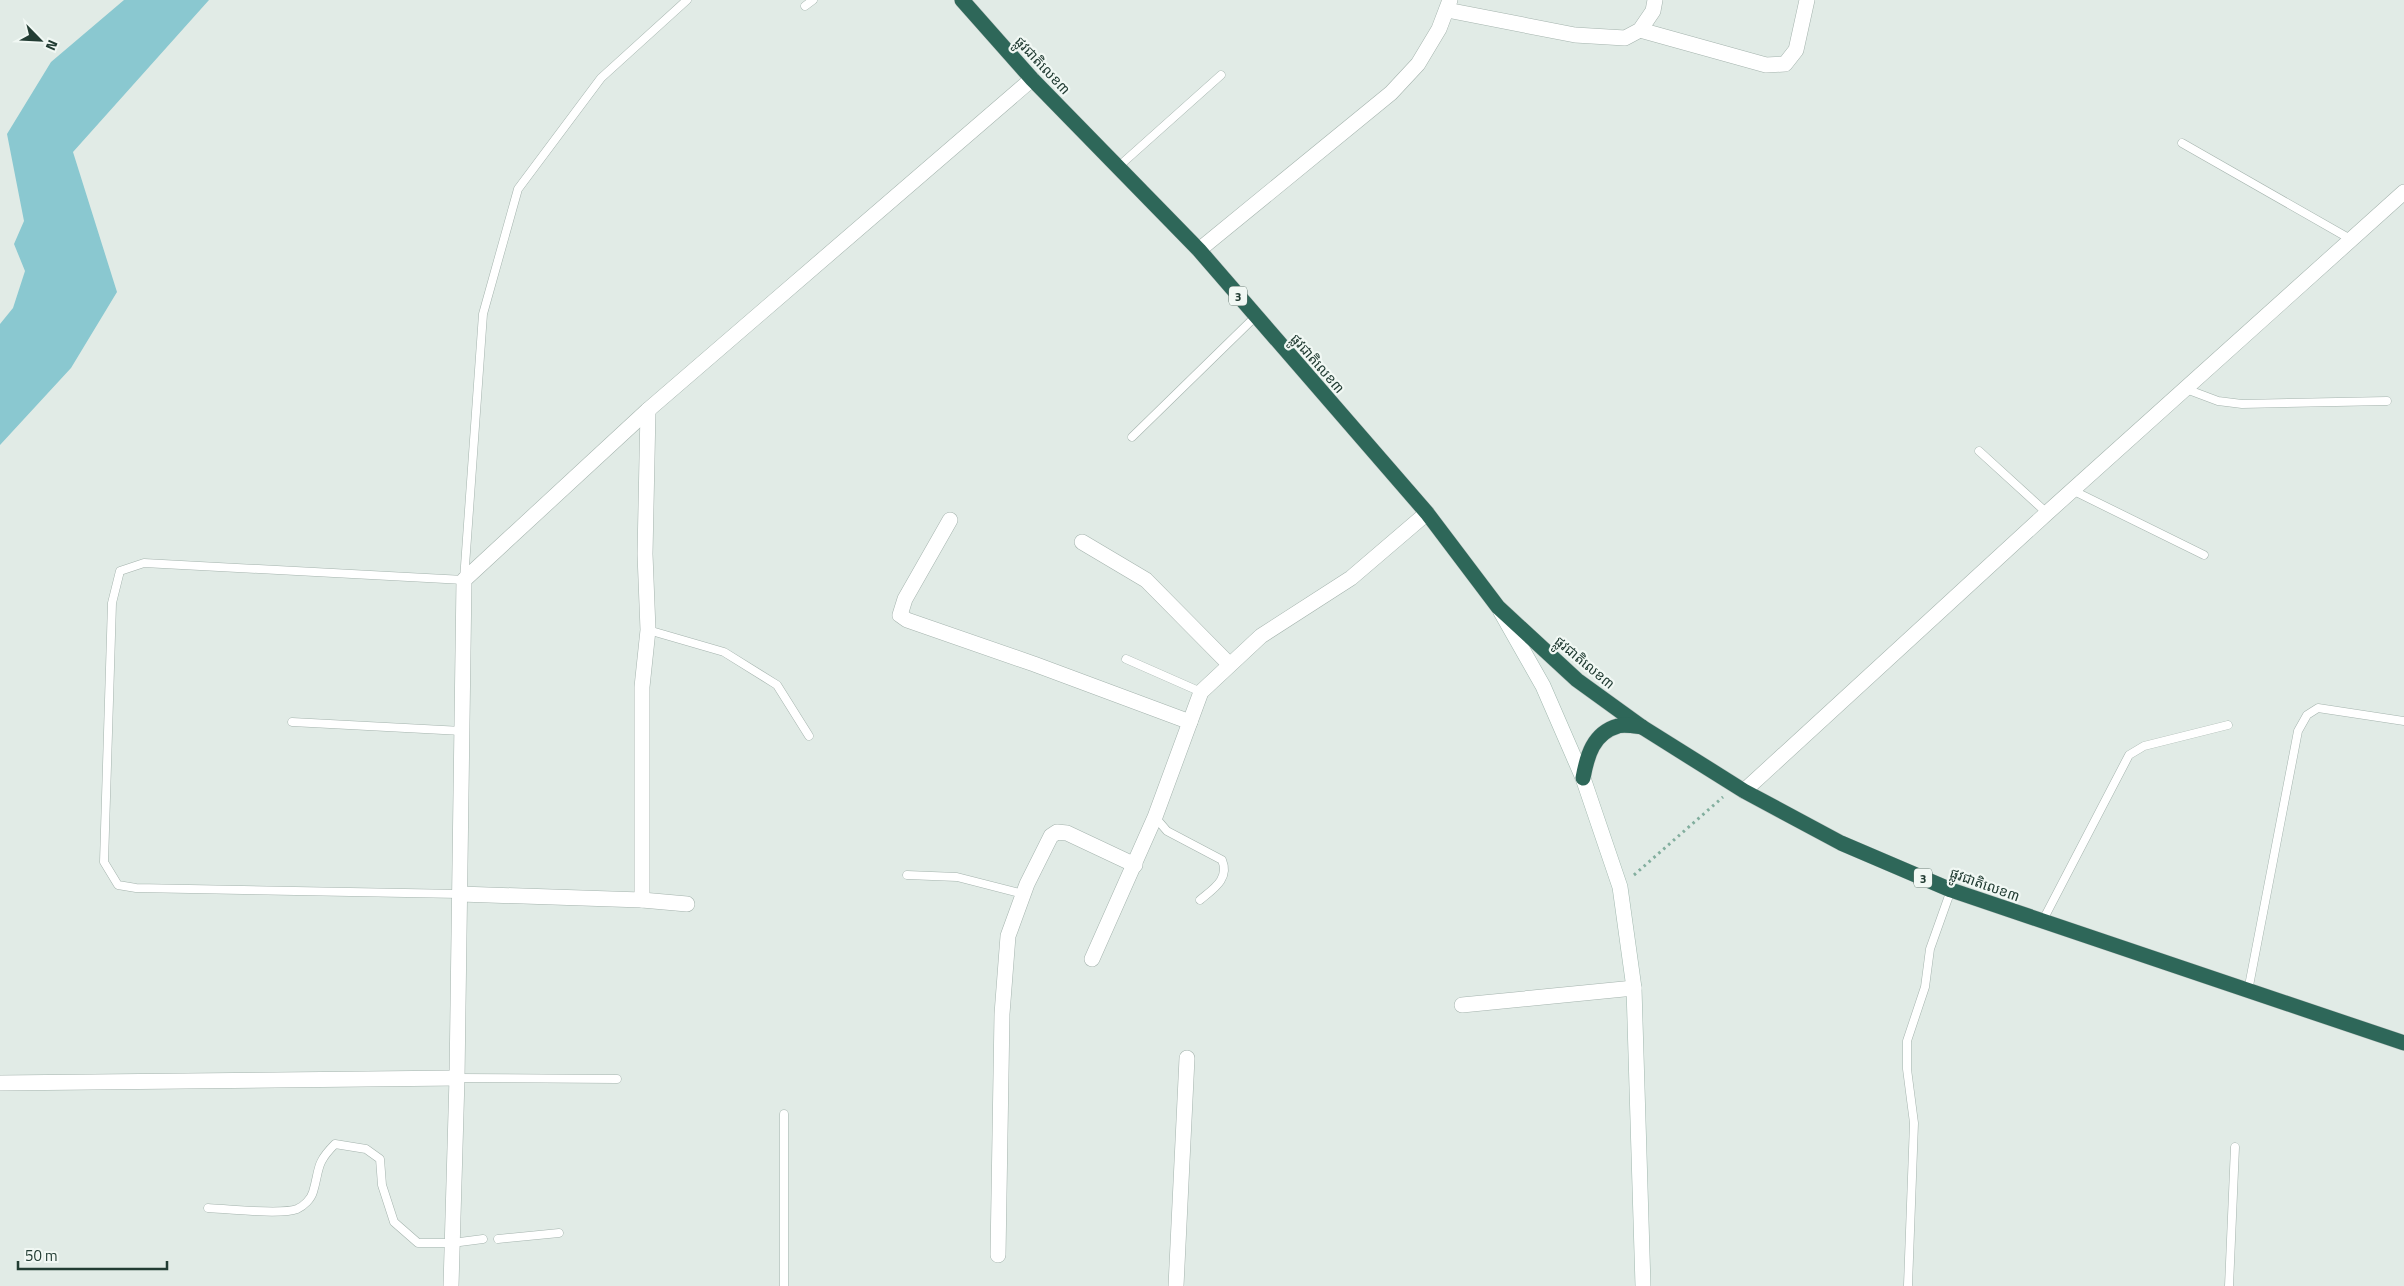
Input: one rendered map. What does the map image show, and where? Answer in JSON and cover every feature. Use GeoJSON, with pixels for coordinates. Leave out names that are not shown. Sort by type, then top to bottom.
{"type":"FeatureCollection","features":[{"type":"Feature","properties":{"kind":"highway","name":"ផ្លូវជាតិលេខ៣"},"geometry":{"type":"LineString","coordinates":[[962,0],[1032,79],[1199,250],[1427,514],[1498,607],[1577,680],[1642,727],[1739,788],[1841,843],[1951,890],[2404,1043]]}},
{"type":"Feature","properties":{"kind":"highway"},"geometry":{"type":"LineString","coordinates":[[1583,778],[1587,753],[1600,736],[1618,726],[1642,727]]}},
{"type":"Feature","properties":{"kind":"street"},"geometry":{"type":"LineString","coordinates":[[1199,250],[1391,93],[1418,64],[1439,29],[1448,5],[1575,35],[1625,38],[1640,30],[1653,11],[1656,0]]}},
{"type":"Feature","properties":{"kind":"street"},"geometry":{"type":"LineString","coordinates":[[1640,30],[1766,65],[1785,64],[1796,50],[1807,0]]}},
{"type":"Feature","properties":{"kind":"street"},"geometry":{"type":"LineString","coordinates":[[451,1286],[457,1078],[464,580],[648,410],[1032,79]]}},
{"type":"Feature","properties":{"kind":"street"},"geometry":{"type":"LineString","coordinates":[[1739,788],[2404,192]]}},
{"type":"Feature","properties":{"kind":"street"},"geometry":{"type":"LineString","coordinates":[[642,900],[642,687],[648,630],[644,554],[648,493],[648,410]]}},
{"type":"Feature","properties":{"kind":"street"},"geometry":{"type":"LineString","coordinates":[[1092,959],[1155,817],[1201,692],[1261,636],[1351,578],[1427,514]]}},
{"type":"Feature","properties":{"kind":"street"},"geometry":{"type":"LineString","coordinates":[[950,520],[905,599],[900,615],[907,620],[1034,664],[1190,722]]}},
{"type":"Feature","properties":{"kind":"street"},"geometry":{"type":"LineString","coordinates":[[1082,542],[1146,580],[1229,664]]}},
{"type":"Feature","properties":{"kind":"street"},"geometry":{"type":"LineString","coordinates":[[1498,607],[1543,686],[1583,778],[1620,887],[1634,988],[1643,1286]]}},
{"type":"Feature","properties":{"kind":"street"},"geometry":{"type":"LineString","coordinates":[[998,1255],[1002,1014],[1008,936],[1023,894],[1051,836],[1057,832],[1067,833],[1135,865]]}},
{"type":"Feature","properties":{"kind":"street"},"geometry":{"type":"LineString","coordinates":[[460,894],[642,900],[688,904]]}},
{"type":"Feature","properties":{"kind":"street"},"geometry":{"type":"LineString","coordinates":[[1462,1005],[1634,988]]}},
{"type":"Feature","properties":{"kind":"street"},"geometry":{"type":"LineString","coordinates":[[1176,1286],[1187,1058]]}},
{"type":"Feature","properties":{"kind":"street"},"geometry":{"type":"LineString","coordinates":[[0,1083],[457,1078]]}},
{"type":"Feature","properties":{"kind":"lane"},"geometry":{"type":"LineString","coordinates":[[460,894],[136,888],[118,885],[104,862],[112,603],[120,571],[144,563],[464,580],[484,314],[518,189],[601,78],[687,0]]}},
{"type":"Feature","properties":{"kind":"lane"},"geometry":{"type":"LineString","coordinates":[[805,6],[813,0]]}},
{"type":"Feature","properties":{"kind":"lane"},"geometry":{"type":"LineString","coordinates":[[1118,167],[1221,75]]}},
{"type":"Feature","properties":{"kind":"lane"},"geometry":{"type":"LineString","coordinates":[[2182,143],[2352,240]]}},
{"type":"Feature","properties":{"kind":"lane"},"geometry":{"type":"LineString","coordinates":[[1132,437],[1256,316]]}},
{"type":"Feature","properties":{"kind":"lane"},"geometry":{"type":"LineString","coordinates":[[2186,389],[2218,400],[2242,404],[2387,400]]}},
{"type":"Feature","properties":{"kind":"lane"},"geometry":{"type":"LineString","coordinates":[[1979,451],[2047,512]]}},
{"type":"Feature","properties":{"kind":"lane"},"geometry":{"type":"LineString","coordinates":[[2072,490],[2204,555]]}},
{"type":"Feature","properties":{"kind":"lane"},"geometry":{"type":"LineString","coordinates":[[648,630],[724,652],[777,685],[809,736]]}},
{"type":"Feature","properties":{"kind":"lane"},"geometry":{"type":"LineString","coordinates":[[1126,660],[1201,692]]}},
{"type":"Feature","properties":{"kind":"lane"},"geometry":{"type":"LineString","coordinates":[[2248,991],[2298,731],[2307,715],[2318,708],[2404,721]]}},
{"type":"Feature","properties":{"kind":"lane"},"geometry":{"type":"LineString","coordinates":[[292,722],[462,731]]}},
{"type":"Feature","properties":{"kind":"lane"},"geometry":{"type":"LineString","coordinates":[[2042,922],[2129,755],[2144,746],[2228,725]]}},
{"type":"Feature","properties":{"kind":"lane"},"geometry":{"type":"LineString","coordinates":[[1155,817],[1167,831],[1222,860],[1225,868],[1221,881],[1200,900]]}},
{"type":"Feature","properties":{"kind":"lane"},"geometry":{"type":"LineString","coordinates":[[908,875],[957,877],[1023,894]]}},
{"type":"Feature","properties":{"kind":"lane"},"geometry":{"type":"LineString","coordinates":[[1908,1285],[1914,1123],[1907,1069],[1907,1041],[1925,987],[1930,949],[1951,890]]}},
{"type":"Feature","properties":{"kind":"lane"},"geometry":{"type":"LineString","coordinates":[[457,1078],[617,1079]]}},
{"type":"Feature","properties":{"kind":"lane"},"geometry":{"type":"LineString","coordinates":[[784,1114],[784,1286]]}},
{"type":"Feature","properties":{"kind":"lane"},"geometry":{"type":"LineString","coordinates":[[208,1208],[262,1211],[297,1209],[306,1203],[313,1193],[320,1164],[334,1144],[366,1149],[380,1160],[382,1185],[394,1222],[418,1243],[452,1243],[483,1239]]}},
{"type":"Feature","properties":{"kind":"lane"},"geometry":{"type":"LineString","coordinates":[[2229,1286],[2235,1147]]}},
{"type":"Feature","properties":{"kind":"lane"},"geometry":{"type":"LineString","coordinates":[[498,1239],[559,1233]]}},
{"type":"Feature","properties":{"kind":"path"},"geometry":{"type":"LineString","coordinates":[[1620,887],[1739,788]]}},
{"type":"Feature","properties":{"kind":"water"},"geometry":{"type":"Polygon","coordinates":[[[124,0],[209,0],[73,152],[117,292],[71,368],[0,445],[0,324],[13,308],[25,271],[14,244],[24,221],[7,134],[51,62],[124,0]]]}}]}
